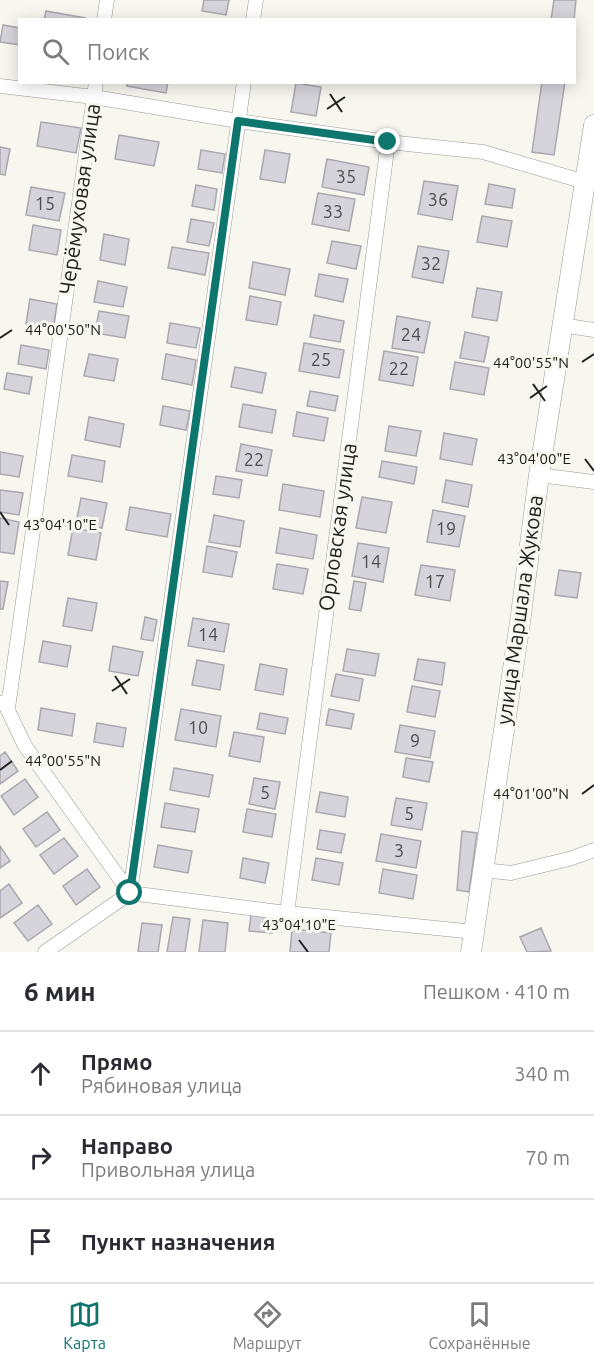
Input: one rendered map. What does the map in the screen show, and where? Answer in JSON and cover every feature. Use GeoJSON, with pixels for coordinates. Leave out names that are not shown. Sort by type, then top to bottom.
{"type":"FeatureCollection","features":[{"type":"Feature","properties":{"kind":"main road","name":"улица Маршала Жукова"},"geometry":{"type":"LineString","coordinates":[[471,952],[562,325],[590,184],[594,125]]}},
{"type":"Feature","properties":{"kind":"street"},"geometry":{"type":"LineString","coordinates":[[104,18],[107,0]]}},
{"type":"Feature","properties":{"kind":"street"},"geometry":{"type":"LineString","coordinates":[[253,18],[256,0]]}},
{"type":"Feature","properties":{"kind":"street","name":"Черёмуховая улица"},"geometry":{"type":"LineString","coordinates":[[4,702],[96,84]]}},
{"type":"Feature","properties":{"kind":"street"},"geometry":{"type":"LineString","coordinates":[[130,893],[244,84]]}},
{"type":"Feature","properties":{"kind":"street"},"geometry":{"type":"LineString","coordinates":[[0,86],[94,97],[238,121],[388,142],[483,152],[590,184]]}},
{"type":"Feature","properties":{"kind":"street","name":"Орловская улица"},"geometry":{"type":"LineString","coordinates":[[287,913],[388,142]]}},
{"type":"Feature","properties":{"kind":"street"},"geometry":{"type":"LineString","coordinates":[[562,325],[594,330]]}},
{"type":"Feature","properties":{"kind":"street"},"geometry":{"type":"LineString","coordinates":[[539,475],[594,482]]}},
{"type":"Feature","properties":{"kind":"street"},"geometry":{"type":"LineString","coordinates":[[4,702],[25,746],[130,893]]}},
{"type":"Feature","properties":{"kind":"street"},"geometry":{"type":"LineString","coordinates":[[483,870],[511,873],[569,859],[594,850]]}},
{"type":"Feature","properties":{"kind":"street"},"geometry":{"type":"LineString","coordinates":[[45,952],[130,893],[287,913],[475,932]]}},
{"type":"Feature","properties":{"kind":"building"},"geometry":{"type":"Polygon","coordinates":[[[204,0],[229,0],[226,15],[202,11],[204,0]]]}},
{"type":"Feature","properties":{"kind":"building"},"geometry":{"type":"Polygon","coordinates":[[[554,0],[576,0],[574,18],[551,18],[554,0]]]}},
{"type":"Feature","properties":{"kind":"building"},"geometry":{"type":"Polygon","coordinates":[[[46,11],[85,18],[44,18],[46,11]]]}},
{"type":"Feature","properties":{"kind":"building"},"geometry":{"type":"Polygon","coordinates":[[[3,25],[18,28],[18,45],[0,42],[3,25]]]}},
{"type":"Feature","properties":{"kind":"building"},"geometry":{"type":"Polygon","coordinates":[[[127,84],[168,84],[166,93],[127,86],[127,84]]]}},
{"type":"Feature","properties":{"kind":"building"},"geometry":{"type":"Polygon","coordinates":[[[296,84],[321,87],[316,116],[291,112],[296,84]]]}},
{"type":"Feature","properties":{"kind":"building"},"geometry":{"type":"Polygon","coordinates":[[[542,84],[565,84],[554,155],[532,152],[542,84]]]}},
{"type":"Feature","properties":{"kind":"building"},"geometry":{"type":"Polygon","coordinates":[[[41,122],[81,128],[76,153],[37,146],[41,122]]]}},
{"type":"Feature","properties":{"kind":"building"},"geometry":{"type":"Polygon","coordinates":[[[119,135],[159,142],[154,166],[115,159],[119,135]]]}},
{"type":"Feature","properties":{"kind":"building"},"geometry":{"type":"Polygon","coordinates":[[[0,147],[10,149],[5,175],[0,174],[0,147]]]}},
{"type":"Feature","properties":{"kind":"building"},"geometry":{"type":"Polygon","coordinates":[[[201,150],[225,154],[222,173],[198,169],[201,150]]]}},
{"type":"Feature","properties":{"kind":"building"},"geometry":{"type":"Polygon","coordinates":[[[265,150],[290,154],[285,183],[260,179],[265,150]]]}},
{"type":"Feature","properties":{"kind":"building"},"geometry":{"type":"Polygon","coordinates":[[[327,159],[369,167],[364,195],[322,187],[327,159]]]}},
{"type":"Feature","properties":{"kind":"building"},"geometry":{"type":"Polygon","coordinates":[[[424,181],[458,186],[452,220],[418,214],[424,181]]]}},
{"type":"Feature","properties":{"kind":"building"},"geometry":{"type":"Polygon","coordinates":[[[489,184],[515,189],[512,208],[485,204],[489,184]]]}},
{"type":"Feature","properties":{"kind":"building"},"geometry":{"type":"Polygon","coordinates":[[[196,185],[217,189],[214,210],[192,206],[196,185]]]}},
{"type":"Feature","properties":{"kind":"building"},"geometry":{"type":"Polygon","coordinates":[[[31,187],[65,193],[59,221],[26,215],[31,187]]]}},
{"type":"Feature","properties":{"kind":"building"},"geometry":{"type":"Polygon","coordinates":[[[318,193],[355,199],[349,231],[312,224],[318,193]]]}},
{"type":"Feature","properties":{"kind":"building"},"geometry":{"type":"Polygon","coordinates":[[[482,216],[512,221],[507,247],[477,242],[482,216]]]}},
{"type":"Feature","properties":{"kind":"building"},"geometry":{"type":"Polygon","coordinates":[[[191,219],[214,223],[209,246],[187,242],[191,219]]]}},
{"type":"Feature","properties":{"kind":"building"},"geometry":{"type":"Polygon","coordinates":[[[33,225],[61,230],[57,255],[29,250],[33,225]]]}},
{"type":"Feature","properties":{"kind":"building"},"geometry":{"type":"Polygon","coordinates":[[[104,234],[129,239],[125,265],[100,260],[104,234]]]}},
{"type":"Feature","properties":{"kind":"building"},"geometry":{"type":"Polygon","coordinates":[[[332,241],[361,246],[356,269],[327,263],[332,241]]]}},
{"type":"Feature","properties":{"kind":"building"},"geometry":{"type":"Polygon","coordinates":[[[418,246],[449,251],[443,283],[412,277],[418,246]]]}},
{"type":"Feature","properties":{"kind":"building"},"geometry":{"type":"Polygon","coordinates":[[[172,247],[209,253],[205,275],[168,268],[172,247]]]}},
{"type":"Feature","properties":{"kind":"building"},"geometry":{"type":"Polygon","coordinates":[[[253,262],[290,269],[285,295],[249,288],[253,262]]]}},
{"type":"Feature","properties":{"kind":"building"},"geometry":{"type":"Polygon","coordinates":[[[319,274],[348,279],[343,302],[315,296],[319,274]]]}},
{"type":"Feature","properties":{"kind":"building"},"geometry":{"type":"Polygon","coordinates":[[[98,281],[127,287],[123,307],[94,302],[98,281]]]}},
{"type":"Feature","properties":{"kind":"building"},"geometry":{"type":"Polygon","coordinates":[[[477,288],[502,292],[497,321],[472,317],[477,288]]]}},
{"type":"Feature","properties":{"kind":"building"},"geometry":{"type":"Polygon","coordinates":[[[250,296],[281,302],[277,325],[246,320],[250,296]]]}},
{"type":"Feature","properties":{"kind":"building"},"geometry":{"type":"Polygon","coordinates":[[[30,299],[57,304],[53,329],[26,324],[30,299]]]}},
{"type":"Feature","properties":{"kind":"building"},"geometry":{"type":"Polygon","coordinates":[[[99,311],[129,316],[125,338],[95,333],[99,311]]]}},
{"type":"Feature","properties":{"kind":"building"},"geometry":{"type":"Polygon","coordinates":[[[314,315],[344,321],[340,342],[310,337],[314,315]]]}},
{"type":"Feature","properties":{"kind":"building"},"geometry":{"type":"Polygon","coordinates":[[[397,316],[430,322],[424,353],[392,348],[397,316]]]}},
{"type":"Feature","properties":{"kind":"building"},"geometry":{"type":"Polygon","coordinates":[[[170,323],[200,328],[196,348],[167,343],[170,323]]]}},
{"type":"Feature","properties":{"kind":"building"},"geometry":{"type":"Polygon","coordinates":[[[465,332],[489,337],[484,362],[460,358],[465,332]]]}},
{"type":"Feature","properties":{"kind":"building"},"geometry":{"type":"Polygon","coordinates":[[[304,343],[344,350],[339,378],[299,371],[304,343]]]}},
{"type":"Feature","properties":{"kind":"building"},"geometry":{"type":"Polygon","coordinates":[[[21,345],[49,350],[46,369],[18,364],[21,345]]]}},
{"type":"Feature","properties":{"kind":"building"},"geometry":{"type":"Polygon","coordinates":[[[384,351],[418,357],[413,386],[379,380],[384,351]]]}},
{"type":"Feature","properties":{"kind":"building"},"geometry":{"type":"Polygon","coordinates":[[[89,354],[118,359],[114,381],[84,376],[89,354]]]}},
{"type":"Feature","properties":{"kind":"building"},"geometry":{"type":"Polygon","coordinates":[[[166,354],[196,360],[192,385],[162,379],[166,354]]]}},
{"type":"Feature","properties":{"kind":"building"},"geometry":{"type":"Polygon","coordinates":[[[455,362],[489,368],[484,395],[450,389],[455,362]]]}},
{"type":"Feature","properties":{"kind":"building"},"geometry":{"type":"Polygon","coordinates":[[[235,367],[266,373],[262,393],[231,387],[235,367]]]}},
{"type":"Feature","properties":{"kind":"building"},"geometry":{"type":"Polygon","coordinates":[[[7,373],[32,377],[29,394],[4,389],[7,373]]]}},
{"type":"Feature","properties":{"kind":"building"},"geometry":{"type":"Polygon","coordinates":[[[310,391],[338,396],[335,411],[307,406],[310,391]]]}},
{"type":"Feature","properties":{"kind":"building"},"geometry":{"type":"Polygon","coordinates":[[[243,404],[276,410],[272,433],[239,427],[243,404]]]}},
{"type":"Feature","properties":{"kind":"building"},"geometry":{"type":"Polygon","coordinates":[[[163,406],[190,411],[186,430],[160,425],[163,406]]]}},
{"type":"Feature","properties":{"kind":"building"},"geometry":{"type":"Polygon","coordinates":[[[297,412],[328,418],[324,441],[293,436],[297,412]]]}},
{"type":"Feature","properties":{"kind":"building"},"geometry":{"type":"Polygon","coordinates":[[[89,417],[124,424],[120,447],[85,440],[89,417]]]}},
{"type":"Feature","properties":{"kind":"building"},"geometry":{"type":"Polygon","coordinates":[[[389,426],[421,431],[416,456],[385,451],[389,426]]]}},
{"type":"Feature","properties":{"kind":"building"},"geometry":{"type":"Polygon","coordinates":[[[444,433],[477,439],[472,465],[440,459],[444,433]]]}},
{"type":"Feature","properties":{"kind":"building"},"geometry":{"type":"Polygon","coordinates":[[[241,444],[272,450],[267,476],[236,471],[241,444]]]}},
{"type":"Feature","properties":{"kind":"building"},"geometry":{"type":"Polygon","coordinates":[[[0,452],[23,456],[19,477],[0,474],[0,452]]]}},
{"type":"Feature","properties":{"kind":"building"},"geometry":{"type":"Polygon","coordinates":[[[72,455],[105,461],[102,482],[68,476],[72,455]]]}},
{"type":"Feature","properties":{"kind":"building"},"geometry":{"type":"Polygon","coordinates":[[[382,461],[417,467],[414,484],[379,477],[382,461]]]}},
{"type":"Feature","properties":{"kind":"building"},"geometry":{"type":"Polygon","coordinates":[[[216,476],[242,480],[239,498],[213,494],[216,476]]]}},
{"type":"Feature","properties":{"kind":"building"},"geometry":{"type":"Polygon","coordinates":[[[446,480],[472,485],[468,507],[442,502],[446,480]]]}},
{"type":"Feature","properties":{"kind":"building"},"geometry":{"type":"Polygon","coordinates":[[[283,484],[324,491],[320,517],[279,510],[283,484]]]}},
{"type":"Feature","properties":{"kind":"building"},"geometry":{"type":"Polygon","coordinates":[[[0,490],[23,493],[19,515],[0,512],[0,490]]]}},
{"type":"Feature","properties":{"kind":"building"},"geometry":{"type":"Polygon","coordinates":[[[362,497],[392,502],[386,533],[356,528],[362,497]]]}},
{"type":"Feature","properties":{"kind":"building"},"geometry":{"type":"Polygon","coordinates":[[[81,498],[107,503],[102,528],[76,523],[81,498]]]}},
{"type":"Feature","properties":{"kind":"building"},"geometry":{"type":"Polygon","coordinates":[[[130,507],[171,514],[167,537],[126,530],[130,507]]]}},
{"type":"Feature","properties":{"kind":"building"},"geometry":{"type":"Polygon","coordinates":[[[433,510],[465,516],[459,547],[427,542],[433,510]]]}},
{"type":"Feature","properties":{"kind":"building"},"geometry":{"type":"Polygon","coordinates":[[[214,515],[244,521],[240,547],[209,542],[214,515]]]}},
{"type":"Feature","properties":{"kind":"building"},"geometry":{"type":"Polygon","coordinates":[[[0,518],[19,522],[14,554],[0,552],[0,518]]]}},
{"type":"Feature","properties":{"kind":"building"},"geometry":{"type":"Polygon","coordinates":[[[73,528],[101,533],[96,560],[68,555],[73,528]]]}},
{"type":"Feature","properties":{"kind":"building"},"geometry":{"type":"Polygon","coordinates":[[[280,528],[317,535],[313,559],[276,553],[280,528]]]}},
{"type":"Feature","properties":{"kind":"building"},"geometry":{"type":"Polygon","coordinates":[[[358,543],[389,548],[383,582],[352,576],[358,543]]]}},
{"type":"Feature","properties":{"kind":"building"},"geometry":{"type":"Polygon","coordinates":[[[207,546],[237,552],[232,577],[203,572],[207,546]]]}},
{"type":"Feature","properties":{"kind":"building"},"geometry":{"type":"Polygon","coordinates":[[[277,564],[308,569],[303,594],[273,589],[277,564]]]}},
{"type":"Feature","properties":{"kind":"building"},"geometry":{"type":"Polygon","coordinates":[[[421,565],[455,570],[450,601],[415,595],[421,565]]]}},
{"type":"Feature","properties":{"kind":"building"},"geometry":{"type":"Polygon","coordinates":[[[559,570],[581,573],[577,598],[555,595],[559,570]]]}},
{"type":"Feature","properties":{"kind":"building"},"geometry":{"type":"Polygon","coordinates":[[[0,581],[8,582],[3,609],[0,609],[0,581]]]}},
{"type":"Feature","properties":{"kind":"building"},"geometry":{"type":"Polygon","coordinates":[[[354,581],[366,583],[361,611],[349,609],[354,581]]]}},
{"type":"Feature","properties":{"kind":"building"},"geometry":{"type":"Polygon","coordinates":[[[68,598],[97,603],[92,631],[63,626],[68,598]]]}},
{"type":"Feature","properties":{"kind":"building"},"geometry":{"type":"Polygon","coordinates":[[[145,617],[157,620],[153,641],[141,639],[145,617]]]}},
{"type":"Feature","properties":{"kind":"building"},"geometry":{"type":"Polygon","coordinates":[[[193,618],[229,624],[224,652],[188,646],[193,618]]]}},
{"type":"Feature","properties":{"kind":"building"},"geometry":{"type":"Polygon","coordinates":[[[43,641],[71,646],[67,667],[39,662],[43,641]]]}},
{"type":"Feature","properties":{"kind":"building"},"geometry":{"type":"Polygon","coordinates":[[[113,646],[143,652],[138,676],[109,671],[113,646]]]}},
{"type":"Feature","properties":{"kind":"building"},"geometry":{"type":"Polygon","coordinates":[[[347,649],[379,654],[375,676],[343,671],[347,649]]]}},
{"type":"Feature","properties":{"kind":"building"},"geometry":{"type":"Polygon","coordinates":[[[418,659],[445,663],[442,685],[414,680],[418,659]]]}},
{"type":"Feature","properties":{"kind":"building"},"geometry":{"type":"Polygon","coordinates":[[[197,660],[224,665],[220,690],[192,685],[197,660]]]}},
{"type":"Feature","properties":{"kind":"building"},"geometry":{"type":"Polygon","coordinates":[[[260,664],[287,669],[283,695],[255,690],[260,664]]]}},
{"type":"Feature","properties":{"kind":"building"},"geometry":{"type":"Polygon","coordinates":[[[336,674],[363,679],[359,701],[331,696],[336,674]]]}},
{"type":"Feature","properties":{"kind":"building"},"geometry":{"type":"Polygon","coordinates":[[[412,686],[440,691],[435,717],[407,712],[412,686]]]}},
{"type":"Feature","properties":{"kind":"building"},"geometry":{"type":"Polygon","coordinates":[[[41,708],[75,714],[72,736],[38,730],[41,708]]]}},
{"type":"Feature","properties":{"kind":"building"},"geometry":{"type":"Polygon","coordinates":[[[181,709],[221,716],[216,747],[175,740],[181,709]]]}},
{"type":"Feature","properties":{"kind":"building"},"geometry":{"type":"Polygon","coordinates":[[[329,709],[354,714],[351,729],[326,725],[329,709]]]}},
{"type":"Feature","properties":{"kind":"building"},"geometry":{"type":"Polygon","coordinates":[[[260,713],[288,718],[285,734],[257,729],[260,713]]]}},
{"type":"Feature","properties":{"kind":"building"},"geometry":{"type":"Polygon","coordinates":[[[97,723],[126,728],[123,747],[94,742],[97,723]]]}},
{"type":"Feature","properties":{"kind":"building"},"geometry":{"type":"Polygon","coordinates":[[[400,725],[435,731],[430,758],[395,752],[400,725]]]}},
{"type":"Feature","properties":{"kind":"building"},"geometry":{"type":"Polygon","coordinates":[[[234,732],[264,737],[260,762],[229,756],[234,732]]]}},
{"type":"Feature","properties":{"kind":"building"},"geometry":{"type":"Polygon","coordinates":[[[5,752],[18,771],[0,784],[0,756],[5,752]]]}},
{"type":"Feature","properties":{"kind":"building"},"geometry":{"type":"Polygon","coordinates":[[[406,758],[433,762],[429,782],[403,777],[406,758]]]}},
{"type":"Feature","properties":{"kind":"building"},"geometry":{"type":"Polygon","coordinates":[[[174,768],[213,775],[209,797],[170,790],[174,768]]]}},
{"type":"Feature","properties":{"kind":"building"},"geometry":{"type":"Polygon","coordinates":[[[254,778],[280,782],[275,809],[249,804],[254,778]]]}},
{"type":"Feature","properties":{"kind":"building"},"geometry":{"type":"Polygon","coordinates":[[[25,779],[38,797],[14,815],[1,796],[25,779]]]}},
{"type":"Feature","properties":{"kind":"building"},"geometry":{"type":"Polygon","coordinates":[[[320,792],[348,797],[345,817],[316,812],[320,792]]]}},
{"type":"Feature","properties":{"kind":"building"},"geometry":{"type":"Polygon","coordinates":[[[396,798],[427,803],[422,830],[391,825],[396,798]]]}},
{"type":"Feature","properties":{"kind":"building"},"geometry":{"type":"Polygon","coordinates":[[[165,803],[199,809],[195,832],[161,827],[165,803]]]}},
{"type":"Feature","properties":{"kind":"building"},"geometry":{"type":"Polygon","coordinates":[[[247,809],[276,814],[272,837],[243,832],[247,809]]]}},
{"type":"Feature","properties":{"kind":"building"},"geometry":{"type":"Polygon","coordinates":[[[47,812],[60,830],[36,847],[23,829],[47,812]]]}},
{"type":"Feature","properties":{"kind":"building"},"geometry":{"type":"Polygon","coordinates":[[[320,830],[345,834],[341,853],[317,849],[320,830]]]}},
{"type":"Feature","properties":{"kind":"building"},"geometry":{"type":"Polygon","coordinates":[[[462,831],[477,833],[469,892],[457,890],[462,831]]]}},
{"type":"Feature","properties":{"kind":"building"},"geometry":{"type":"Polygon","coordinates":[[[381,834],[421,841],[416,868],[376,861],[381,834]]]}},
{"type":"Feature","properties":{"kind":"building"},"geometry":{"type":"Polygon","coordinates":[[[64,838],[78,856],[54,874],[40,855],[64,838]]]}},
{"type":"Feature","properties":{"kind":"building"},"geometry":{"type":"Polygon","coordinates":[[[158,845],[192,851],[188,873],[154,867],[158,845]]]}},
{"type":"Feature","properties":{"kind":"building"},"geometry":{"type":"Polygon","coordinates":[[[0,846],[10,861],[0,868],[0,846]]]}},
{"type":"Feature","properties":{"kind":"building"},"geometry":{"type":"Polygon","coordinates":[[[243,858],[269,863],[265,883],[240,878],[243,858]]]}},
{"type":"Feature","properties":{"kind":"building"},"geometry":{"type":"Polygon","coordinates":[[[316,858],[343,863],[339,885],[312,880],[316,858]]]}},
{"type":"Feature","properties":{"kind":"building"},"geometry":{"type":"Polygon","coordinates":[[[87,869],[100,887],[76,905],[63,886],[87,869]]]}},
{"type":"Feature","properties":{"kind":"building"},"geometry":{"type":"Polygon","coordinates":[[[383,869],[417,875],[413,899],[379,893],[383,869]]]}},
{"type":"Feature","properties":{"kind":"building"},"geometry":{"type":"Polygon","coordinates":[[[9,884],[22,903],[0,918],[0,891],[9,884]]]}},
{"type":"Feature","properties":{"kind":"building"},"geometry":{"type":"Polygon","coordinates":[[[38,905],[52,924],[28,941],[14,923],[38,905]]]}},
{"type":"Feature","properties":{"kind":"building"},"geometry":{"type":"Polygon","coordinates":[[[251,915],[274,918],[272,933],[249,931],[251,915]]]}},
{"type":"Feature","properties":{"kind":"building"},"geometry":{"type":"Polygon","coordinates":[[[173,917],[190,919],[185,952],[167,952],[173,917]]]}},
{"type":"Feature","properties":{"kind":"building"},"geometry":{"type":"Polygon","coordinates":[[[203,920],[228,923],[225,952],[199,952],[203,920]]]}},
{"type":"Feature","properties":{"kind":"building"},"geometry":{"type":"Polygon","coordinates":[[[142,923],[162,925],[158,952],[138,952],[142,923]]]}},
{"type":"Feature","properties":{"kind":"building"},"geometry":{"type":"Polygon","coordinates":[[[541,928],[551,951],[527,952],[520,937],[541,928]]]}},
{"type":"Feature","properties":{"kind":"building"},"geometry":{"type":"Polygon","coordinates":[[[292,929],[331,933],[329,952],[290,952],[292,929]]]}},
{"type":"Feature","properties":{"kind":"route"},"geometry":{"type":"LineString","coordinates":[[130,893],[238,121],[388,142]]}}]}
